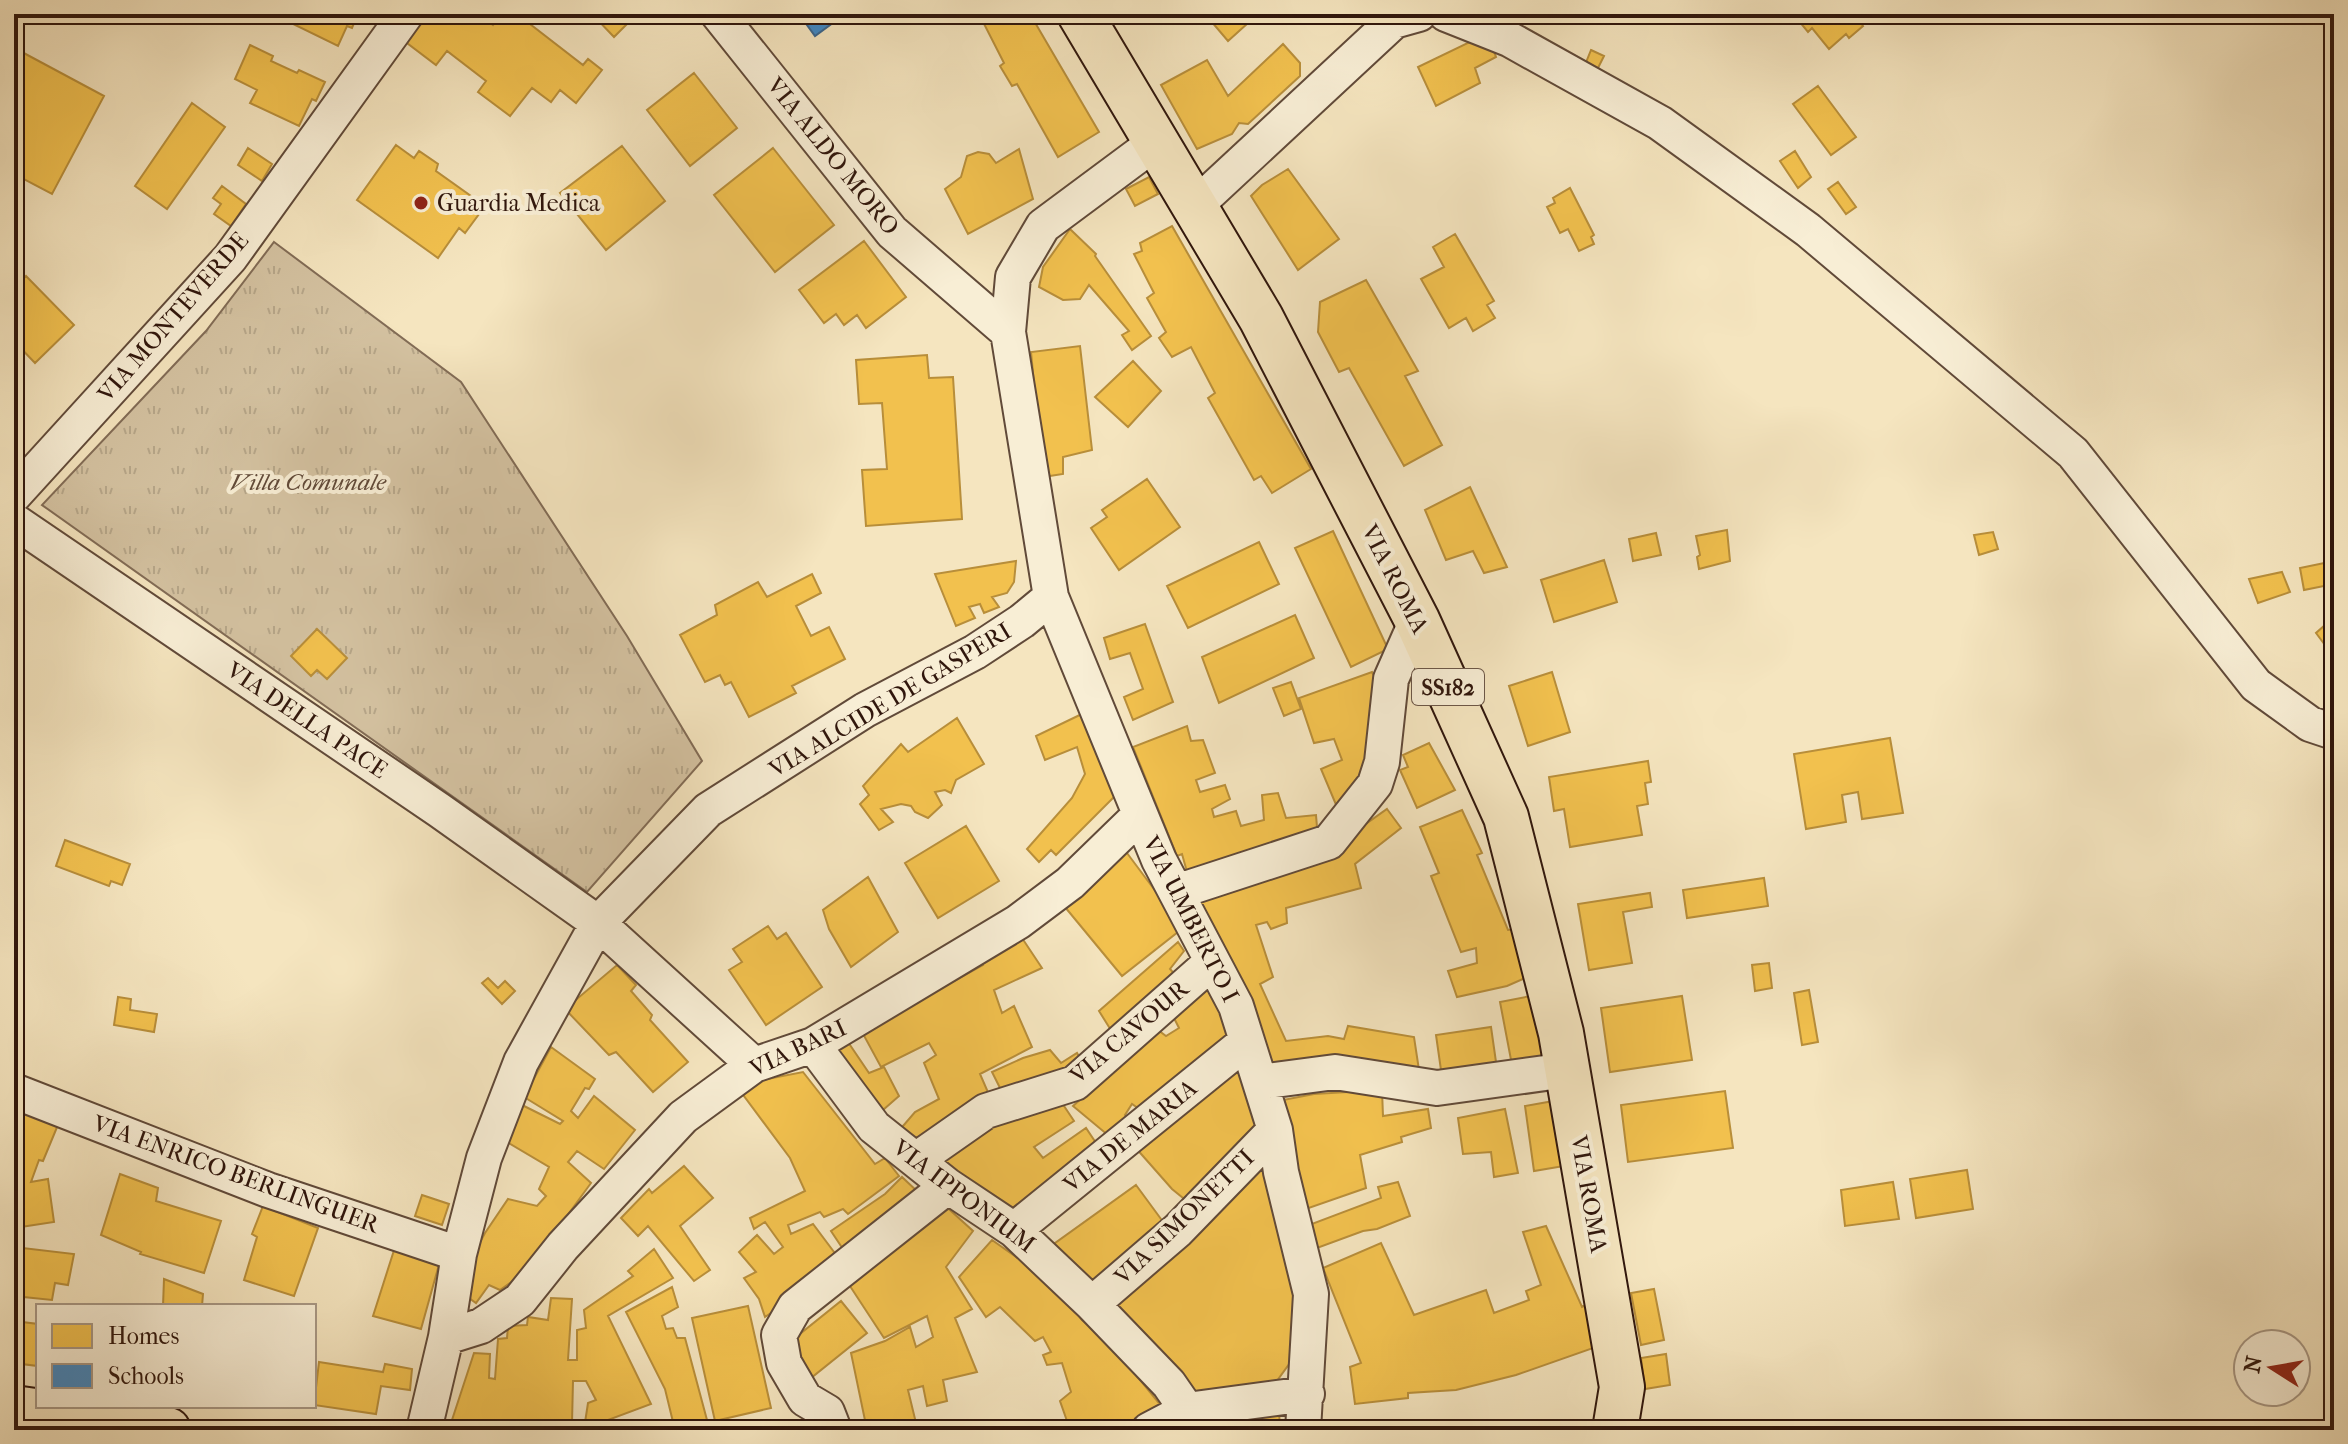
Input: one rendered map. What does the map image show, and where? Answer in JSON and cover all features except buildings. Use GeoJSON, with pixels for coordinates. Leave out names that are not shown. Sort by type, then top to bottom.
{"type":"FeatureCollection","features":[{"type":"Feature","properties":{"kind":"main road","name":"VIA ROMA"},"geometry":{"type":"LineString","coordinates":[[1080,14],[1261,318],[1417,620],[1506,817],[1561,1033],[1622,1387],[1615,1430]]}},
{"type":"Feature","properties":{"kind":"main road"},"geometry":{"type":"LineString","coordinates":[[14,1408],[168,1430]]}},
{"type":"Feature","properties":{"kind":"street","name":"VIA MONTEVERDE"},"geometry":{"type":"LineString","coordinates":[[14,495],[230,258],[406,14]]}},
{"type":"Feature","properties":{"kind":"street","name":"VIA ALDO MORO"},"geometry":{"type":"LineString","coordinates":[[718,14],[892,232],[1008,332]]}},
{"type":"Feature","properties":{"kind":"street"},"geometry":{"type":"LineString","coordinates":[[1446,14],[1509,39],[1660,123],[1808,230],[2073,453],[2256,685],[2310,724],[2334,732]]}},
{"type":"Feature","properties":{"kind":"street"},"geometry":{"type":"LineString","coordinates":[[1195,206],[1402,16]]}},
{"type":"Feature","properties":{"kind":"street"},"geometry":{"type":"LineString","coordinates":[[1051,597],[1008,332],[1013,277],[1043,226],[1156,142]]}},
{"type":"Feature","properties":{"kind":"street","name":"VIA DELLA PACE"},"geometry":{"type":"LineString","coordinates":[[14,521],[439,810],[598,923],[754,1065]]}},
{"type":"Feature","properties":{"kind":"street","name":"VIA UMBERTO I"},"geometry":{"type":"LineString","coordinates":[[1051,597],[1140,815],[1176,892],[1236,1006],[1275,1130],[1281,1172],[1311,1294],[1303,1430]]}},
{"type":"Feature","properties":{"kind":"street","name":"VIA ALCIDE DE GASPERI"},"geometry":{"type":"LineString","coordinates":[[424,1430],[446,1337],[459,1254],[484,1158],[521,1062],[598,923],[708,810],[865,710],[975,652],[1022,621],[1051,597]]}},
{"type":"Feature","properties":{"kind":"street"},"geometry":{"type":"LineString","coordinates":[[1176,892],[1329,842],[1375,784],[1382,762],[1391,679],[1417,620]]}},
{"type":"Feature","properties":{"kind":"street","name":"VIA BARI"},"geometry":{"type":"LineString","coordinates":[[446,1337],[481,1326],[520,1300],[563,1246],[683,1117],[754,1065],[813,1045],[1018,922],[1070,883],[1140,815]]}},
{"type":"Feature","properties":{"kind":"street","name":"VIA CAVOUR"},"geometry":{"type":"LineString","coordinates":[[916,1160],[986,1111],[1075,1083],[1212,962]]}},
{"type":"Feature","properties":{"kind":"street","name":"VIA DE MARIA"},"geometry":{"type":"LineString","coordinates":[[1014,1230],[1246,1042]]}},
{"type":"Feature","properties":{"kind":"street","name":"VIA IPPONIUM"},"geometry":{"type":"LineString","coordinates":[[813,1045],[874,1127],[948,1186],[1014,1230],[1092,1304],[1169,1384],[1187,1410]]}},
{"type":"Feature","properties":{"kind":"street"},"geometry":{"type":"LineString","coordinates":[[1260,1082],[1335,1072],[1437,1088],[1567,1070]]}},
{"type":"Feature","properties":{"kind":"street","name":"VIA ENRICO BERLINGUER"},"geometry":{"type":"LineString","coordinates":[[14,1091],[268,1190],[459,1254]]}},
{"type":"Feature","properties":{"kind":"street","name":"VIA SIMONETTI"},"geometry":{"type":"LineString","coordinates":[[1092,1304],[1178,1230],[1275,1130]]}},
{"type":"Feature","properties":{"kind":"street"},"geometry":{"type":"LineString","coordinates":[[834,1430],[827,1412],[805,1399],[784,1363],[779,1335],[795,1307],[948,1186]]}},
{"type":"Feature","properties":{"kind":"street"},"geometry":{"type":"LineString","coordinates":[[1149,1430],[1187,1410],[1307,1394]]}},
{"type":"Feature","properties":{"kind":"green space","name":"Villa Comunale"},"geometry":{"type":"Polygon","coordinates":[[[274,242],[461,382],[627,636],[702,761],[587,892],[42,505],[206,331],[274,242]]]}},
{"type":"Feature","properties":{"kind":"place","name":"Guardia Medica"},"geometry":{"type":"Point","coordinates":[421,203]}}]}
